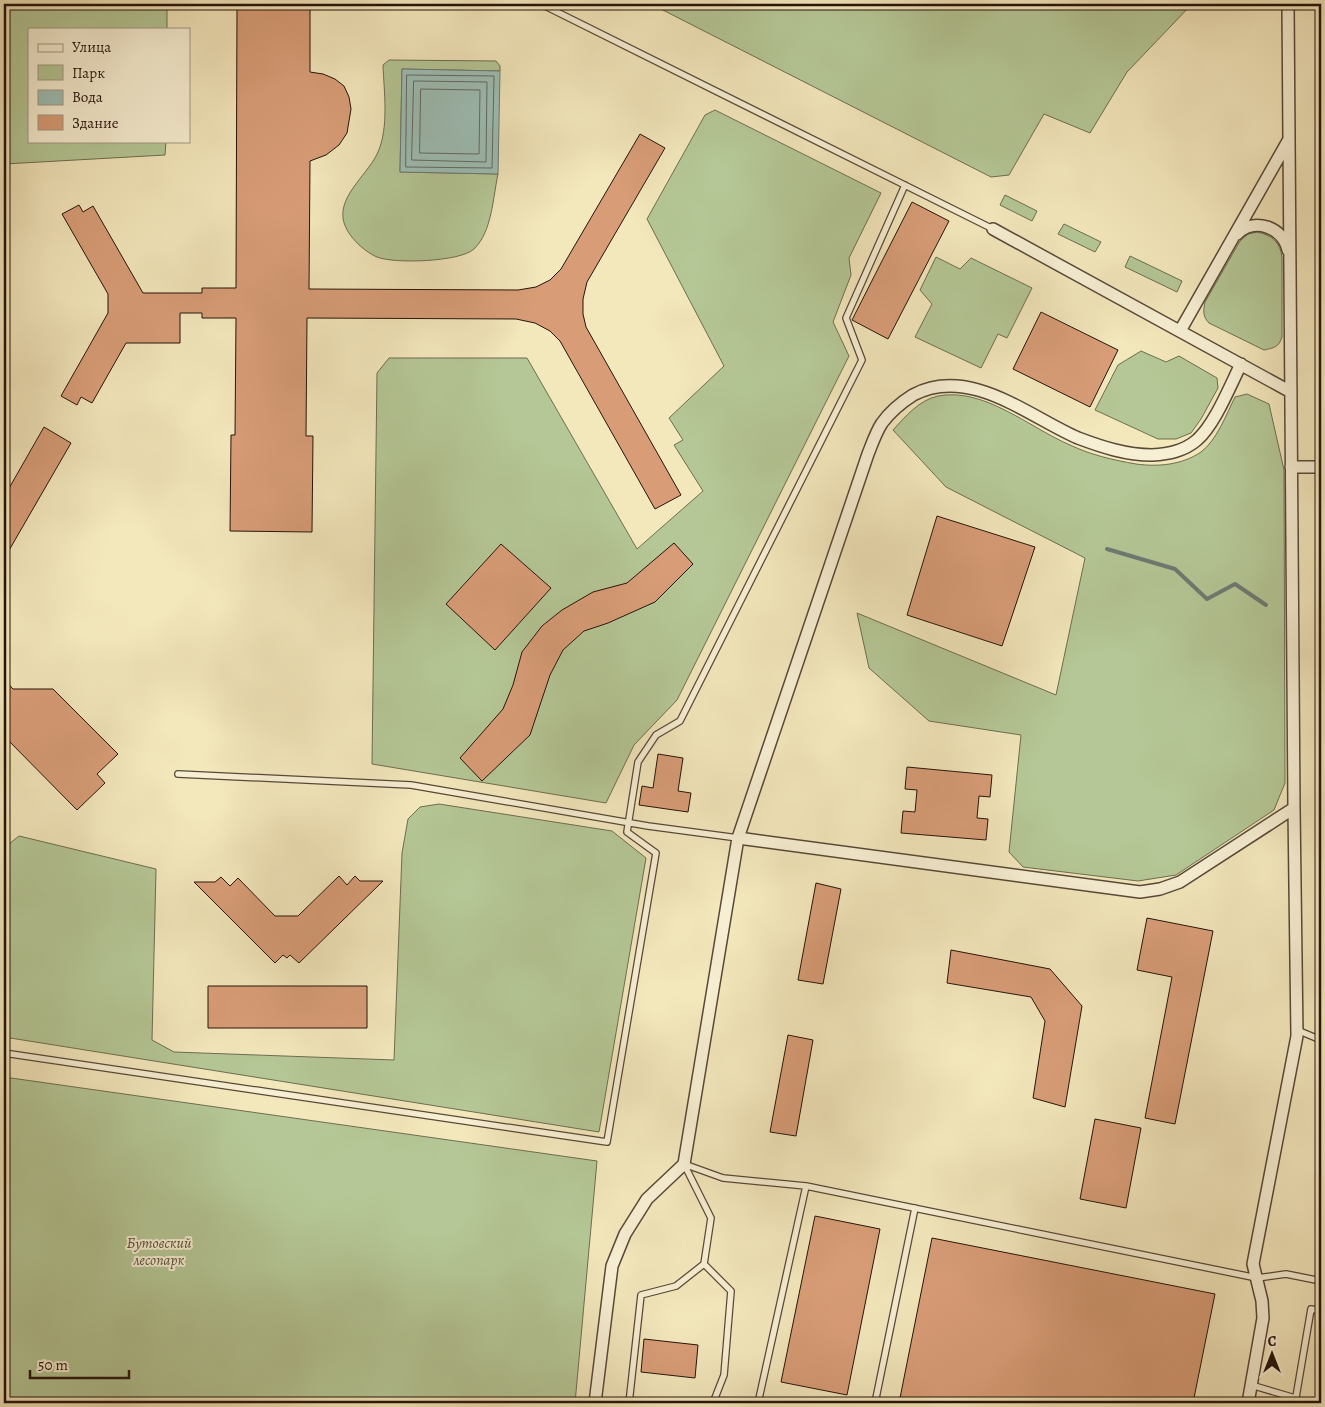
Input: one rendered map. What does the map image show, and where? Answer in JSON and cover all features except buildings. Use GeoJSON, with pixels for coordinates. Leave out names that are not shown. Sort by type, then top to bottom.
{"type":"FeatureCollection","features":[{"type":"Feature","properties":{"kind":"street"},"geometry":{"type":"LineString","coordinates":[[1248,1403],[1263,1318],[1262,1301],[1253,1264],[1297,1030],[1288,4]]}},
{"type":"Feature","properties":{"kind":"street"},"geometry":{"type":"LineString","coordinates":[[1180,331],[1286,147],[1290,132]]}},
{"type":"Feature","properties":{"kind":"street"},"geometry":{"type":"LineString","coordinates":[[1234,237],[1249,226],[1270,227],[1280,234],[1286,243],[1290,256]]}},
{"type":"Feature","properties":{"kind":"street"},"geometry":{"type":"LineString","coordinates":[[993,229],[1291,392]]}},
{"type":"Feature","properties":{"kind":"street"},"geometry":{"type":"LineString","coordinates":[[595,1403],[612,1266],[625,1234],[647,1200],[684,1164],[738,838],[868,454],[882,422],[902,401],[925,389],[950,385],[972,388],[1078,437],[1111,450],[1139,455],[1164,454],[1184,450],[1199,439],[1210,423],[1241,364]]}},
{"type":"Feature","properties":{"kind":"street"},"geometry":{"type":"LineString","coordinates":[[1291,467],[1321,467]]}},
{"type":"Feature","properties":{"kind":"street"},"geometry":{"type":"LineString","coordinates":[[738,838],[1140,892],[1160,889],[1180,882],[1294,808]]}},
{"type":"Feature","properties":{"kind":"lane"},"geometry":{"type":"LineString","coordinates":[[541,4],[993,229]]}},
{"type":"Feature","properties":{"kind":"lane"},"geometry":{"type":"LineString","coordinates":[[4,1053],[607,1142],[656,853],[628,832],[638,762],[656,735],[680,721],[862,360],[846,318],[906,185]]}},
{"type":"Feature","properties":{"kind":"lane"},"geometry":{"type":"LineString","coordinates":[[178,774],[411,785],[629,822],[738,838]]}},
{"type":"Feature","properties":{"kind":"lane"},"geometry":{"type":"LineString","coordinates":[[1297,1030],[1321,1040]]}},
{"type":"Feature","properties":{"kind":"lane"},"geometry":{"type":"LineString","coordinates":[[684,1164],[723,1178],[806,1186],[1257,1278],[1286,1274],[1321,1281]]}},
{"type":"Feature","properties":{"kind":"lane"},"geometry":{"type":"LineString","coordinates":[[629,1403],[641,1296],[676,1286],[704,1264],[711,1218],[684,1164]]}},
{"type":"Feature","properties":{"kind":"lane"},"geometry":{"type":"LineString","coordinates":[[758,1403],[806,1186]]}},
{"type":"Feature","properties":{"kind":"lane"},"geometry":{"type":"LineString","coordinates":[[875,1403],[915,1208]]}},
{"type":"Feature","properties":{"kind":"lane"},"geometry":{"type":"LineString","coordinates":[[704,1264],[731,1292],[724,1375],[713,1403]]}},
{"type":"Feature","properties":{"kind":"lane"},"geometry":{"type":"LineString","coordinates":[[1251,1385],[1295,1401],[1311,1309],[1321,1311]]}},
{"type":"Feature","properties":{"kind":"green space"},"geometry":{"type":"Polygon","coordinates":[[[4,4],[167,4],[167,28],[28,28],[28,142],[166,142],[165,155],[4,164],[4,4]]]}},
{"type":"Feature","properties":{"kind":"green space"},"geometry":{"type":"Polygon","coordinates":[[[651,4],[1192,4],[1127,72],[1090,133],[1044,114],[1009,175],[991,177],[651,4]]]}},
{"type":"Feature","properties":{"kind":"green space"},"geometry":{"type":"Polygon","coordinates":[[[389,60],[496,61],[500,66],[500,71],[402,69],[400,172],[498,174],[491,214],[485,233],[474,249],[467,253],[442,259],[397,261],[385,259],[377,257],[361,246],[351,236],[344,224],[343,209],[346,201],[350,192],[374,160],[384,132],[383,65],[389,60]]]}},
{"type":"Feature","properties":{"kind":"green space"},"geometry":{"type":"Polygon","coordinates":[[[715,110],[881,193],[849,258],[851,275],[833,322],[849,356],[677,700],[634,745],[606,803],[372,764],[377,373],[389,358],[527,358],[637,549],[703,491],[674,445],[683,440],[669,418],[724,366],[647,219],[705,115],[715,110]]]}},
{"type":"Feature","properties":{"kind":"green space"},"geometry":{"type":"Polygon","coordinates":[[[1005,195],[1037,211],[1032,221],[1000,205],[1005,195]]]}},
{"type":"Feature","properties":{"kind":"green space"},"geometry":{"type":"Polygon","coordinates":[[[1064,224],[1101,242],[1095,252],[1058,234],[1064,224]]]}},
{"type":"Feature","properties":{"kind":"green space"},"geometry":{"type":"Polygon","coordinates":[[[1257,232],[1271,237],[1277,243],[1282,257],[1282,337],[1276,346],[1264,350],[1209,323],[1204,311],[1205,302],[1240,241],[1248,234],[1257,232]]]}},
{"type":"Feature","properties":{"kind":"green space"},"geometry":{"type":"Polygon","coordinates":[[[1130,256],[1182,281],[1177,292],[1125,267],[1130,256]]]}},
{"type":"Feature","properties":{"kind":"green space"},"geometry":{"type":"Polygon","coordinates":[[[936,257],[960,269],[971,258],[1032,288],[1007,338],[998,334],[981,368],[915,337],[932,304],[920,290],[936,257]]]}},
{"type":"Feature","properties":{"kind":"green space"},"geometry":{"type":"Polygon","coordinates":[[[1141,351],[1166,362],[1179,356],[1217,378],[1218,388],[1191,433],[1176,439],[1158,439],[1095,410],[1118,365],[1141,351]]]}},
{"type":"Feature","properties":{"kind":"green space"},"geometry":{"type":"Polygon","coordinates":[[[1247,394],[1269,404],[1284,470],[1285,783],[1274,810],[1176,875],[1138,881],[1023,867],[1009,852],[1021,735],[929,721],[869,668],[857,613],[1056,695],[1085,558],[946,487],[893,430],[913,410],[931,398],[955,395],[972,397],[1006,411],[1055,438],[1086,452],[1136,464],[1161,465],[1186,460],[1201,452],[1212,441],[1235,397],[1247,394]]]}},
{"type":"Feature","properties":{"kind":"green space"},"geometry":{"type":"Polygon","coordinates":[[[439,804],[612,831],[646,858],[599,1132],[4,1037],[4,848],[19,836],[156,869],[152,1040],[174,1052],[394,1060],[402,853],[408,819],[420,807],[439,804]]]}},
{"type":"Feature","properties":{"kind":"green space","name":"Бутовский лесопарк"},"geometry":{"type":"Polygon","coordinates":[[[4,1077],[597,1161],[575,1403],[4,1403],[4,1077]]]}},
{"type":"Feature","properties":{"kind":"water"},"geometry":{"type":"Polygon","coordinates":[[[402,69],[500,71],[498,174],[400,172],[402,69]]]}},
{"type":"Feature","properties":{"kind":"waterway"},"geometry":{"type":"LineString","coordinates":[[1107,549],[1175,569],[1207,599],[1235,584],[1266,605]]}}]}
